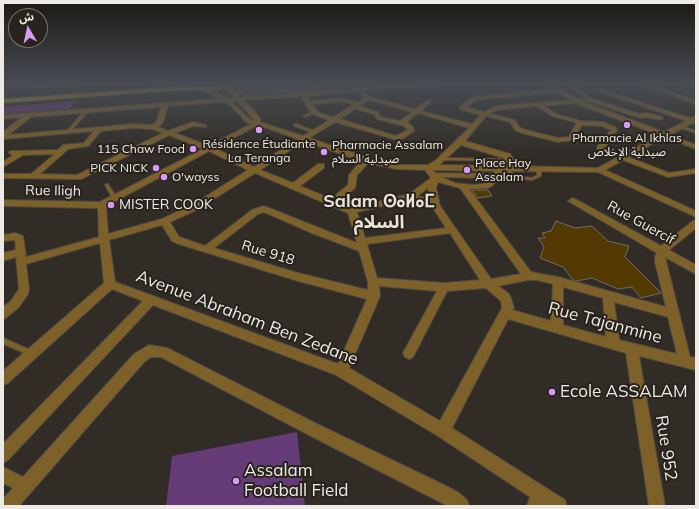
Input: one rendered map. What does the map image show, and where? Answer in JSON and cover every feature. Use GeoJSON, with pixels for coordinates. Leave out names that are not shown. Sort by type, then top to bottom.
{"type":"FeatureCollection","features":[{"type":"Feature","properties":{"kind":"street"},"geometry":{"type":"LineString","coordinates":[[3,117],[138,107]]}},
{"type":"Feature","properties":{"kind":"street"},"geometry":{"type":"LineString","coordinates":[[153,127],[160,122],[164,107]]}},
{"type":"Feature","properties":{"kind":"street"},"geometry":{"type":"LineString","coordinates":[[235,107],[246,120],[305,138],[366,160],[391,166],[431,174],[539,170],[599,170],[696,214]]}},
{"type":"Feature","properties":{"kind":"street"},"geometry":{"type":"LineString","coordinates":[[246,107],[258,119],[257,123]]}},
{"type":"Feature","properties":{"kind":"street"},"geometry":{"type":"LineString","coordinates":[[311,107],[314,112],[393,138],[399,138],[412,129],[404,124],[378,117],[378,114],[359,107]]}},
{"type":"Feature","properties":{"kind":"street"},"geometry":{"type":"LineString","coordinates":[[3,257],[21,257],[104,239],[165,221],[195,207],[356,107]]}},
{"type":"Feature","properties":{"kind":"street"},"geometry":{"type":"LineString","coordinates":[[400,107],[474,127]]}},
{"type":"Feature","properties":{"kind":"street"},"geometry":{"type":"LineString","coordinates":[[404,124],[404,120],[422,107]]}},
{"type":"Feature","properties":{"kind":"street"},"geometry":{"type":"LineString","coordinates":[[462,107],[464,109],[513,121],[517,129],[524,132],[558,140],[571,139],[575,135],[579,122]]}},
{"type":"Feature","properties":{"kind":"street"},"geometry":{"type":"LineString","coordinates":[[3,136],[143,126],[153,127],[208,148],[254,170],[295,186],[352,212],[415,194],[431,174],[435,165],[460,142],[485,114],[496,108],[509,107]]}},
{"type":"Feature","properties":{"kind":"street"},"geometry":{"type":"LineString","coordinates":[[542,107],[554,115],[574,119],[579,122],[603,124],[613,128],[614,130],[601,147]]}},
{"type":"Feature","properties":{"kind":"street"},"geometry":{"type":"LineString","coordinates":[[590,107],[696,147]]}},
{"type":"Feature","properties":{"kind":"street"},"geometry":{"type":"LineString","coordinates":[[612,107],[640,116],[650,115],[660,118]]}},
{"type":"Feature","properties":{"kind":"street"},"geometry":{"type":"LineString","coordinates":[[650,107],[695,121]]}},
{"type":"Feature","properties":{"kind":"street"},"geometry":{"type":"LineString","coordinates":[[3,136],[29,115]]}},
{"type":"Feature","properties":{"kind":"street"},"geometry":{"type":"LineString","coordinates":[[374,132],[390,120]]}},
{"type":"Feature","properties":{"kind":"street"},"geometry":{"type":"LineString","coordinates":[[599,170],[695,121]]}},
{"type":"Feature","properties":{"kind":"street"},"geometry":{"type":"LineString","coordinates":[[3,379],[110,284],[104,239],[102,205],[257,123]]}},
{"type":"Feature","properties":{"kind":"street"},"geometry":{"type":"LineString","coordinates":[[3,176],[78,177],[168,133],[193,124],[204,126]]}},
{"type":"Feature","properties":{"kind":"street"},"geometry":{"type":"LineString","coordinates":[[33,176],[58,156],[66,147],[86,146],[99,129]]}},
{"type":"Feature","properties":{"kind":"street"},"geometry":{"type":"LineString","coordinates":[[431,174],[454,185],[485,186],[503,171],[510,160],[504,155],[460,142]]}},
{"type":"Feature","properties":{"kind":"street"},"geometry":{"type":"LineString","coordinates":[[13,153],[60,152]]}},
{"type":"Feature","properties":{"kind":"street"},"geometry":{"type":"LineString","coordinates":[[3,165],[22,153]]}},
{"type":"Feature","properties":{"kind":"street"},"geometry":{"type":"LineString","coordinates":[[624,158],[668,175],[696,171]]}},
{"type":"Feature","properties":{"kind":"street"},"geometry":{"type":"LineString","coordinates":[[332,202],[352,186],[353,175],[366,160]]}},
{"type":"Feature","properties":{"kind":"street"},"geometry":{"type":"LineString","coordinates":[[295,186],[321,166]]}},
{"type":"Feature","properties":{"kind":"street"},"geometry":{"type":"LineString","coordinates":[[431,174],[436,206]]}},
{"type":"Feature","properties":{"kind":"street"},"geometry":{"type":"LineString","coordinates":[[463,186],[532,276]]}},
{"type":"Feature","properties":{"kind":"street"},"geometry":{"type":"LineString","coordinates":[[408,197],[429,201],[436,206],[488,284],[504,296],[507,301],[508,308],[444,431]]}},
{"type":"Feature","properties":{"kind":"street","name":"Rue Guercif"},"geometry":{"type":"LineString","coordinates":[[572,201],[695,268]]}},
{"type":"Feature","properties":{"kind":"street","name":"Rue Iligh"},"geometry":{"type":"LineString","coordinates":[[3,203],[102,205]]}},
{"type":"Feature","properties":{"kind":"street"},"geometry":{"type":"LineString","coordinates":[[207,249],[255,212],[264,209],[315,231],[362,245],[453,230]]}},
{"type":"Feature","properties":{"kind":"street"},"geometry":{"type":"LineString","coordinates":[[341,371],[374,296],[373,282],[352,212]]}},
{"type":"Feature","properties":{"kind":"street","name":"Rue 918"},"geometry":{"type":"LineString","coordinates":[[165,221],[174,239],[298,277],[374,296]]}},
{"type":"Feature","properties":{"kind":"street"},"geometry":{"type":"LineString","coordinates":[[691,363],[672,313],[660,262],[662,251],[696,224]]}},
{"type":"Feature","properties":{"kind":"street"},"geometry":{"type":"LineString","coordinates":[[3,238],[20,238],[24,289],[15,304],[3,314]]}},
{"type":"Feature","properties":{"kind":"street"},"geometry":{"type":"LineString","coordinates":[[373,282],[444,287],[488,284],[532,276],[558,281],[672,313]]}},
{"type":"Feature","properties":{"kind":"street"},"geometry":{"type":"LineString","coordinates":[[557,328],[558,281]]}},
{"type":"Feature","properties":{"kind":"street","name":"Avenue Abraham Ben Zedane"},"geometry":{"type":"LineString","coordinates":[[110,284],[341,371],[444,431],[537,500],[559,506]]}},
{"type":"Feature","properties":{"kind":"street"},"geometry":{"type":"LineString","coordinates":[[409,353],[444,287]]}},
{"type":"Feature","properties":{"kind":"street"},"geometry":{"type":"LineString","coordinates":[[608,295],[613,344]]}},
{"type":"Feature","properties":{"kind":"street"},"geometry":{"type":"LineString","coordinates":[[3,455],[152,299]]}},
{"type":"Feature","properties":{"kind":"street","name":"Rue Tajanmine"},"geometry":{"type":"LineString","coordinates":[[505,313],[613,344],[691,363]]}},
{"type":"Feature","properties":{"kind":"street","name":"Rue 952"},"geometry":{"type":"LineString","coordinates":[[632,349],[657,506]]}},
{"type":"Feature","properties":{"kind":"street"},"geometry":{"type":"LineString","coordinates":[[8,506],[139,358],[149,351],[163,352],[312,430],[436,490],[453,499],[461,506]]}},
{"type":"Feature","properties":{"kind":"street"},"geometry":{"type":"LineString","coordinates":[[3,474],[26,486]]}},
{"type":"Feature","properties":{"kind":"lane"},"geometry":{"type":"LineString","coordinates":[[69,131],[87,110]]}},
{"type":"Feature","properties":{"kind":"lane"},"geometry":{"type":"LineString","coordinates":[[305,116],[314,112]]}},
{"type":"Feature","properties":{"kind":"lane"},"geometry":{"type":"LineString","coordinates":[[295,125],[315,132]]}},
{"type":"Feature","properties":{"kind":"lane"},"geometry":{"type":"LineString","coordinates":[[681,127],[696,132]]}},
{"type":"Feature","properties":{"kind":"lane"},"geometry":{"type":"LineString","coordinates":[[442,159],[510,160]]}},
{"type":"Feature","properties":{"kind":"lane"},"geometry":{"type":"LineString","coordinates":[[107,185],[115,198]]}},
{"type":"Feature","properties":{"kind":"lane"},"geometry":{"type":"LineString","coordinates":[[3,341],[32,354]]}},
{"type":"Feature","properties":{"kind":"shaded area"},"geometry":{"type":"Polygon","coordinates":[[[3,107],[71,107],[69,109],[3,114],[3,107]]]}},
{"type":"Feature","properties":{"kind":"shaded area","name":"Assalam Football Field"},"geometry":{"type":"Polygon","coordinates":[[[297,432],[305,506],[166,506],[172,456],[297,432]]]}},
{"type":"Feature","properties":{"kind":"building"},"geometry":{"type":"Polygon","coordinates":[[[472,190],[488,190],[492,196],[477,198],[472,190]]]}},
{"type":"Feature","properties":{"kind":"building"},"geometry":{"type":"Polygon","coordinates":[[[556,221],[575,228],[592,226],[608,241],[629,246],[625,257],[661,293],[641,298],[632,287],[618,289],[592,278],[576,281],[573,280],[563,267],[540,258],[544,247],[538,238],[545,238],[542,233],[551,231],[556,221]]]}},
{"type":"Feature","properties":{"kind":"place","name":"Pharmacie Al Ikhlas صيدلية الإخلاص"},"geometry":{"type":"Point","coordinates":[627,125]}},
{"type":"Feature","properties":{"kind":"place","name":"Résidence Étudiante La Teranga"},"geometry":{"type":"Point","coordinates":[259,130]}},
{"type":"Feature","properties":{"kind":"place","name":"115 Chaw Food"},"geometry":{"type":"Point","coordinates":[193,149]}},
{"type":"Feature","properties":{"kind":"place","name":"Pharmacie Assalam صيدلية السلام"},"geometry":{"type":"Point","coordinates":[324,152]}},
{"type":"Feature","properties":{"kind":"place","name":"PICK NICK"},"geometry":{"type":"Point","coordinates":[156,168]}},
{"type":"Feature","properties":{"kind":"place","name":"Place Hay Assalam"},"geometry":{"type":"Point","coordinates":[467,170]}},
{"type":"Feature","properties":{"kind":"place","name":"O'wayss"},"geometry":{"type":"Point","coordinates":[164,177]}},
{"type":"Feature","properties":{"kind":"place","name":"MISTER COOK"},"geometry":{"type":"Point","coordinates":[111,205]}},
{"type":"Feature","properties":{"kind":"place","name":"Ecole ASSALAM"},"geometry":{"type":"Point","coordinates":[552,392]}},
{"type":"Feature","properties":{"kind":"place","name":"Assalam Football Field"},"geometry":{"type":"Point","coordinates":[236,481]}},
{"type":"Feature","properties":{"kind":"district","name":"Salam ⵙⴰⵍⴰⵎ السلام"},"geometry":{"type":"Point","coordinates":[379,212]}}]}
